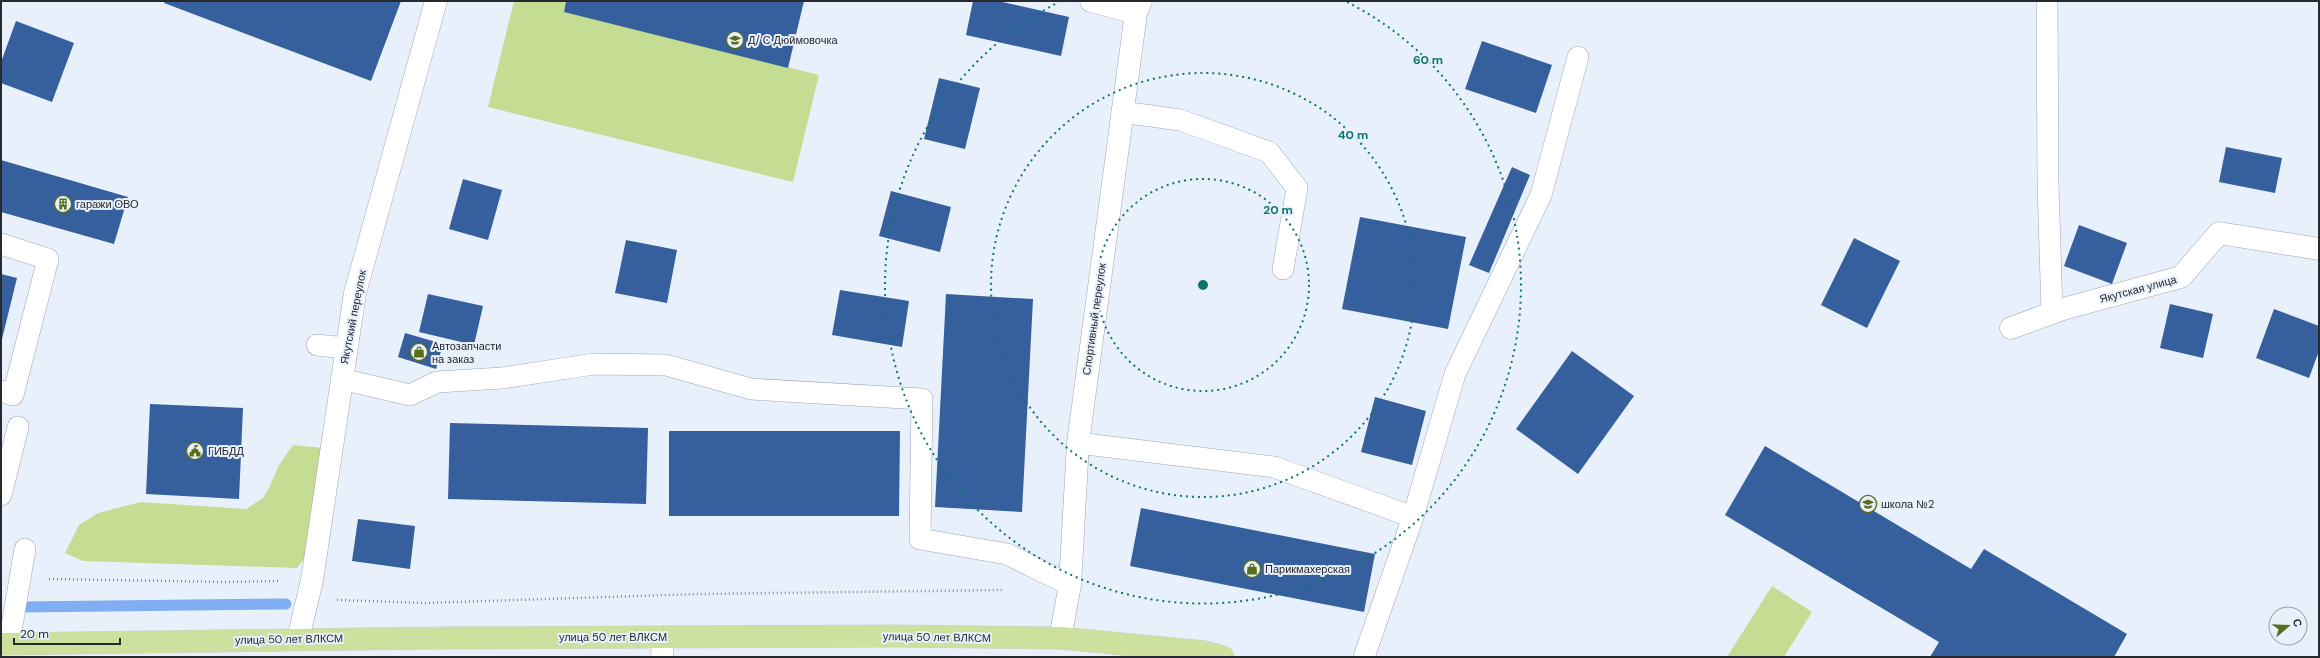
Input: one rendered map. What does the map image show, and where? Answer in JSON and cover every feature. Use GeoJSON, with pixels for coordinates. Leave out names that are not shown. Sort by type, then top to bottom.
{"type":"FeatureCollection","features":[{"type":"Feature","properties":{"kind":"main road","name":"улица 50 лет ВЛКСМ"},"geometry":{"type":"LineString","coordinates":[[5,644],[298,639],[663,647],[1060,638],[1205,652],[1223,657]]}},
{"type":"Feature","properties":{"kind":"street","name":"Якутский переулок"},"geometry":{"type":"LineString","coordinates":[[298,639],[310,589],[355,293],[436,1]]}},
{"type":"Feature","properties":{"kind":"street"},"geometry":{"type":"LineString","coordinates":[[1091,1],[1139,7]]}},
{"type":"Feature","properties":{"kind":"street","name":"Спортивный переулок"},"geometry":{"type":"LineString","coordinates":[[1060,638],[1070,584],[1078,443],[1122,112],[1139,7]]}},
{"type":"Feature","properties":{"kind":"street","name":"Якутская улица"},"geometry":{"type":"LineString","coordinates":[[2011,328],[2052,313],[2181,277],[2219,233],[2319,249]]}},
{"type":"Feature","properties":{"kind":"lane"},"geometry":{"type":"LineString","coordinates":[[2047,1],[2052,313]]}},
{"type":"Feature","properties":{"kind":"lane"},"geometry":{"type":"LineString","coordinates":[[1364,657],[1413,517],[1455,374],[1541,195],[1578,57]]}},
{"type":"Feature","properties":{"kind":"lane"},"geometry":{"type":"LineString","coordinates":[[1122,112],[1180,120],[1269,152],[1297,188],[1283,269]]}},
{"type":"Feature","properties":{"kind":"lane"},"geometry":{"type":"LineString","coordinates":[[1,244],[48,259],[13,395],[1,391]]}},
{"type":"Feature","properties":{"kind":"lane"},"geometry":{"type":"LineString","coordinates":[[317,345],[346,348]]}},
{"type":"Feature","properties":{"kind":"lane"},"geometry":{"type":"LineString","coordinates":[[341,379],[410,394],[437,382],[502,378],[594,364],[666,365],[751,389],[922,398],[920,539],[1007,554],[1070,584]]}},
{"type":"Feature","properties":{"kind":"lane"},"geometry":{"type":"LineString","coordinates":[[1,495],[18,427]]}},
{"type":"Feature","properties":{"kind":"lane"},"geometry":{"type":"LineString","coordinates":[[1078,443],[1274,467],[1413,517]]}},
{"type":"Feature","properties":{"kind":"lane"},"geometry":{"type":"LineString","coordinates":[[5,644],[25,549]]}},
{"type":"Feature","properties":{"kind":"path"},"geometry":{"type":"LineString","coordinates":[[41,579],[224,582],[310,589],[425,603],[705,594],[1002,590]]}},
{"type":"Feature","properties":{"kind":"green space"},"geometry":{"type":"Polygon","coordinates":[[[514,1],[566,1],[564,11],[819,75],[793,182],[488,107],[514,1]]]}},
{"type":"Feature","properties":{"kind":"green space"},"geometry":{"type":"Polygon","coordinates":[[[293,445],[324,448],[304,559],[297,568],[83,561],[65,553],[79,525],[98,513],[141,502],[246,509],[263,498],[279,465],[293,445]]]}},
{"type":"Feature","properties":{"kind":"green space"},"geometry":{"type":"Polygon","coordinates":[[[1772,586],[1812,612],[1784,657],[1727,657],[1772,586]]]}},
{"type":"Feature","properties":{"kind":"building"},"geometry":{"type":"Polygon","coordinates":[[[165,1],[401,1],[371,81],[164,3],[165,1]]]}},
{"type":"Feature","properties":{"kind":"building","name":"Д/ С Дюймовочка"},"geometry":{"type":"Polygon","coordinates":[[[566,1],[804,1],[788,68],[564,12],[566,1]]]}},
{"type":"Feature","properties":{"kind":"building"},"geometry":{"type":"Polygon","coordinates":[[[973,1],[998,1],[1069,17],[1061,56],[966,35],[973,1]]]}},
{"type":"Feature","properties":{"kind":"building"},"geometry":{"type":"Polygon","coordinates":[[[16,21],[74,43],[52,102],[1,83],[1,62],[16,21]]]}},
{"type":"Feature","properties":{"kind":"building"},"geometry":{"type":"Polygon","coordinates":[[[1482,41],[1552,65],[1536,113],[1465,89],[1482,41]]]}},
{"type":"Feature","properties":{"kind":"building"},"geometry":{"type":"Polygon","coordinates":[[[939,78],[980,88],[965,149],[924,139],[939,78]]]}},
{"type":"Feature","properties":{"kind":"building"},"geometry":{"type":"Polygon","coordinates":[[[2226,147],[2282,158],[2275,193],[2219,182],[2226,147]]]}},
{"type":"Feature","properties":{"kind":"building","name":"гаражи ОВО"},"geometry":{"type":"Polygon","coordinates":[[[1,160],[128,197],[114,244],[1,212],[1,160]]]}},
{"type":"Feature","properties":{"kind":"building"},"geometry":{"type":"Polygon","coordinates":[[[1512,167],[1530,175],[1489,273],[1469,265],[1512,167]]]}},
{"type":"Feature","properties":{"kind":"building"},"geometry":{"type":"Polygon","coordinates":[[[463,179],[502,190],[488,240],[449,229],[463,179]]]}},
{"type":"Feature","properties":{"kind":"building"},"geometry":{"type":"Polygon","coordinates":[[[891,191],[951,207],[940,252],[879,236],[891,191]]]}},
{"type":"Feature","properties":{"kind":"building"},"geometry":{"type":"Polygon","coordinates":[[[1360,217],[1466,237],[1448,329],[1342,309],[1360,217]]]}},
{"type":"Feature","properties":{"kind":"building"},"geometry":{"type":"Polygon","coordinates":[[[2079,225],[2127,243],[2112,284],[2064,266],[2079,225]]]}},
{"type":"Feature","properties":{"kind":"building"},"geometry":{"type":"Polygon","coordinates":[[[1854,238],[1900,261],[1867,328],[1821,305],[1854,238]]]}},
{"type":"Feature","properties":{"kind":"building"},"geometry":{"type":"Polygon","coordinates":[[[626,240],[677,250],[667,303],[615,293],[626,240]]]}},
{"type":"Feature","properties":{"kind":"building"},"geometry":{"type":"Polygon","coordinates":[[[1,274],[17,278],[2,339],[1,339],[1,274]]]}},
{"type":"Feature","properties":{"kind":"building"},"geometry":{"type":"Polygon","coordinates":[[[840,290],[909,301],[902,347],[832,335],[840,290]]]}},
{"type":"Feature","properties":{"kind":"building"},"geometry":{"type":"Polygon","coordinates":[[[428,294],[483,306],[474,345],[419,332],[428,294]]]}},
{"type":"Feature","properties":{"kind":"building"},"geometry":{"type":"Polygon","coordinates":[[[946,294],[1033,299],[1022,512],[935,507],[946,294]]]}},
{"type":"Feature","properties":{"kind":"building"},"geometry":{"type":"Polygon","coordinates":[[[2170,304],[2213,314],[2203,358],[2160,348],[2170,304]]]}},
{"type":"Feature","properties":{"kind":"building"},"geometry":{"type":"Polygon","coordinates":[[[2274,309],[2319,326],[2319,351],[2309,378],[2256,358],[2274,309]]]}},
{"type":"Feature","properties":{"kind":"building"},"geometry":{"type":"Polygon","coordinates":[[[405,333],[443,344],[436,369],[398,357],[405,333]]]}},
{"type":"Feature","properties":{"kind":"building"},"geometry":{"type":"Polygon","coordinates":[[[1572,351],[1634,396],[1578,474],[1516,429],[1572,351]]]}},
{"type":"Feature","properties":{"kind":"building"},"geometry":{"type":"Polygon","coordinates":[[[1375,397],[1426,411],[1412,465],[1361,452],[1375,397]]]}},
{"type":"Feature","properties":{"kind":"building","name":"ГИБДД"},"geometry":{"type":"Polygon","coordinates":[[[150,404],[243,408],[239,499],[146,494],[150,404]]]}},
{"type":"Feature","properties":{"kind":"building"},"geometry":{"type":"Polygon","coordinates":[[[450,423],[648,428],[646,504],[448,499],[450,423]]]}},
{"type":"Feature","properties":{"kind":"building"},"geometry":{"type":"Polygon","coordinates":[[[669,431],[900,431],[899,516],[669,516],[669,431]]]}},
{"type":"Feature","properties":{"kind":"building"},"geometry":{"type":"Polygon","coordinates":[[[1765,446],[1971,569],[1984,549],[2127,634],[2114,657],[1930,657],[1939,642],[1725,515],[1765,446]]]}},
{"type":"Feature","properties":{"kind":"building"},"geometry":{"type":"Polygon","coordinates":[[[1141,508],[1375,554],[1364,612],[1130,566],[1141,508]]]}},
{"type":"Feature","properties":{"kind":"building"},"geometry":{"type":"Polygon","coordinates":[[[358,519],[415,526],[410,569],[352,561],[358,519]]]}},
{"type":"Feature","properties":{"kind":"waterway"},"geometry":{"type":"LineString","coordinates":[[22,607],[286,604]]}},
{"type":"Feature","properties":{"kind":"place","name":"Д/ С Дюймовочка"},"geometry":{"type":"Point","coordinates":[735,40]}},
{"type":"Feature","properties":{"kind":"place","name":"гаражи ОВО"},"geometry":{"type":"Point","coordinates":[63,204]}},
{"type":"Feature","properties":{"kind":"place","name":"Автозапчасти на заказ"},"geometry":{"type":"Point","coordinates":[419,352]}},
{"type":"Feature","properties":{"kind":"place","name":"ГИБДД"},"geometry":{"type":"Point","coordinates":[195,451]}},
{"type":"Feature","properties":{"kind":"place","name":"школа №2"},"geometry":{"type":"Point","coordinates":[1868,504]}},
{"type":"Feature","properties":{"kind":"place","name":"Парикмахерская"},"geometry":{"type":"Point","coordinates":[1252,569]}}]}
